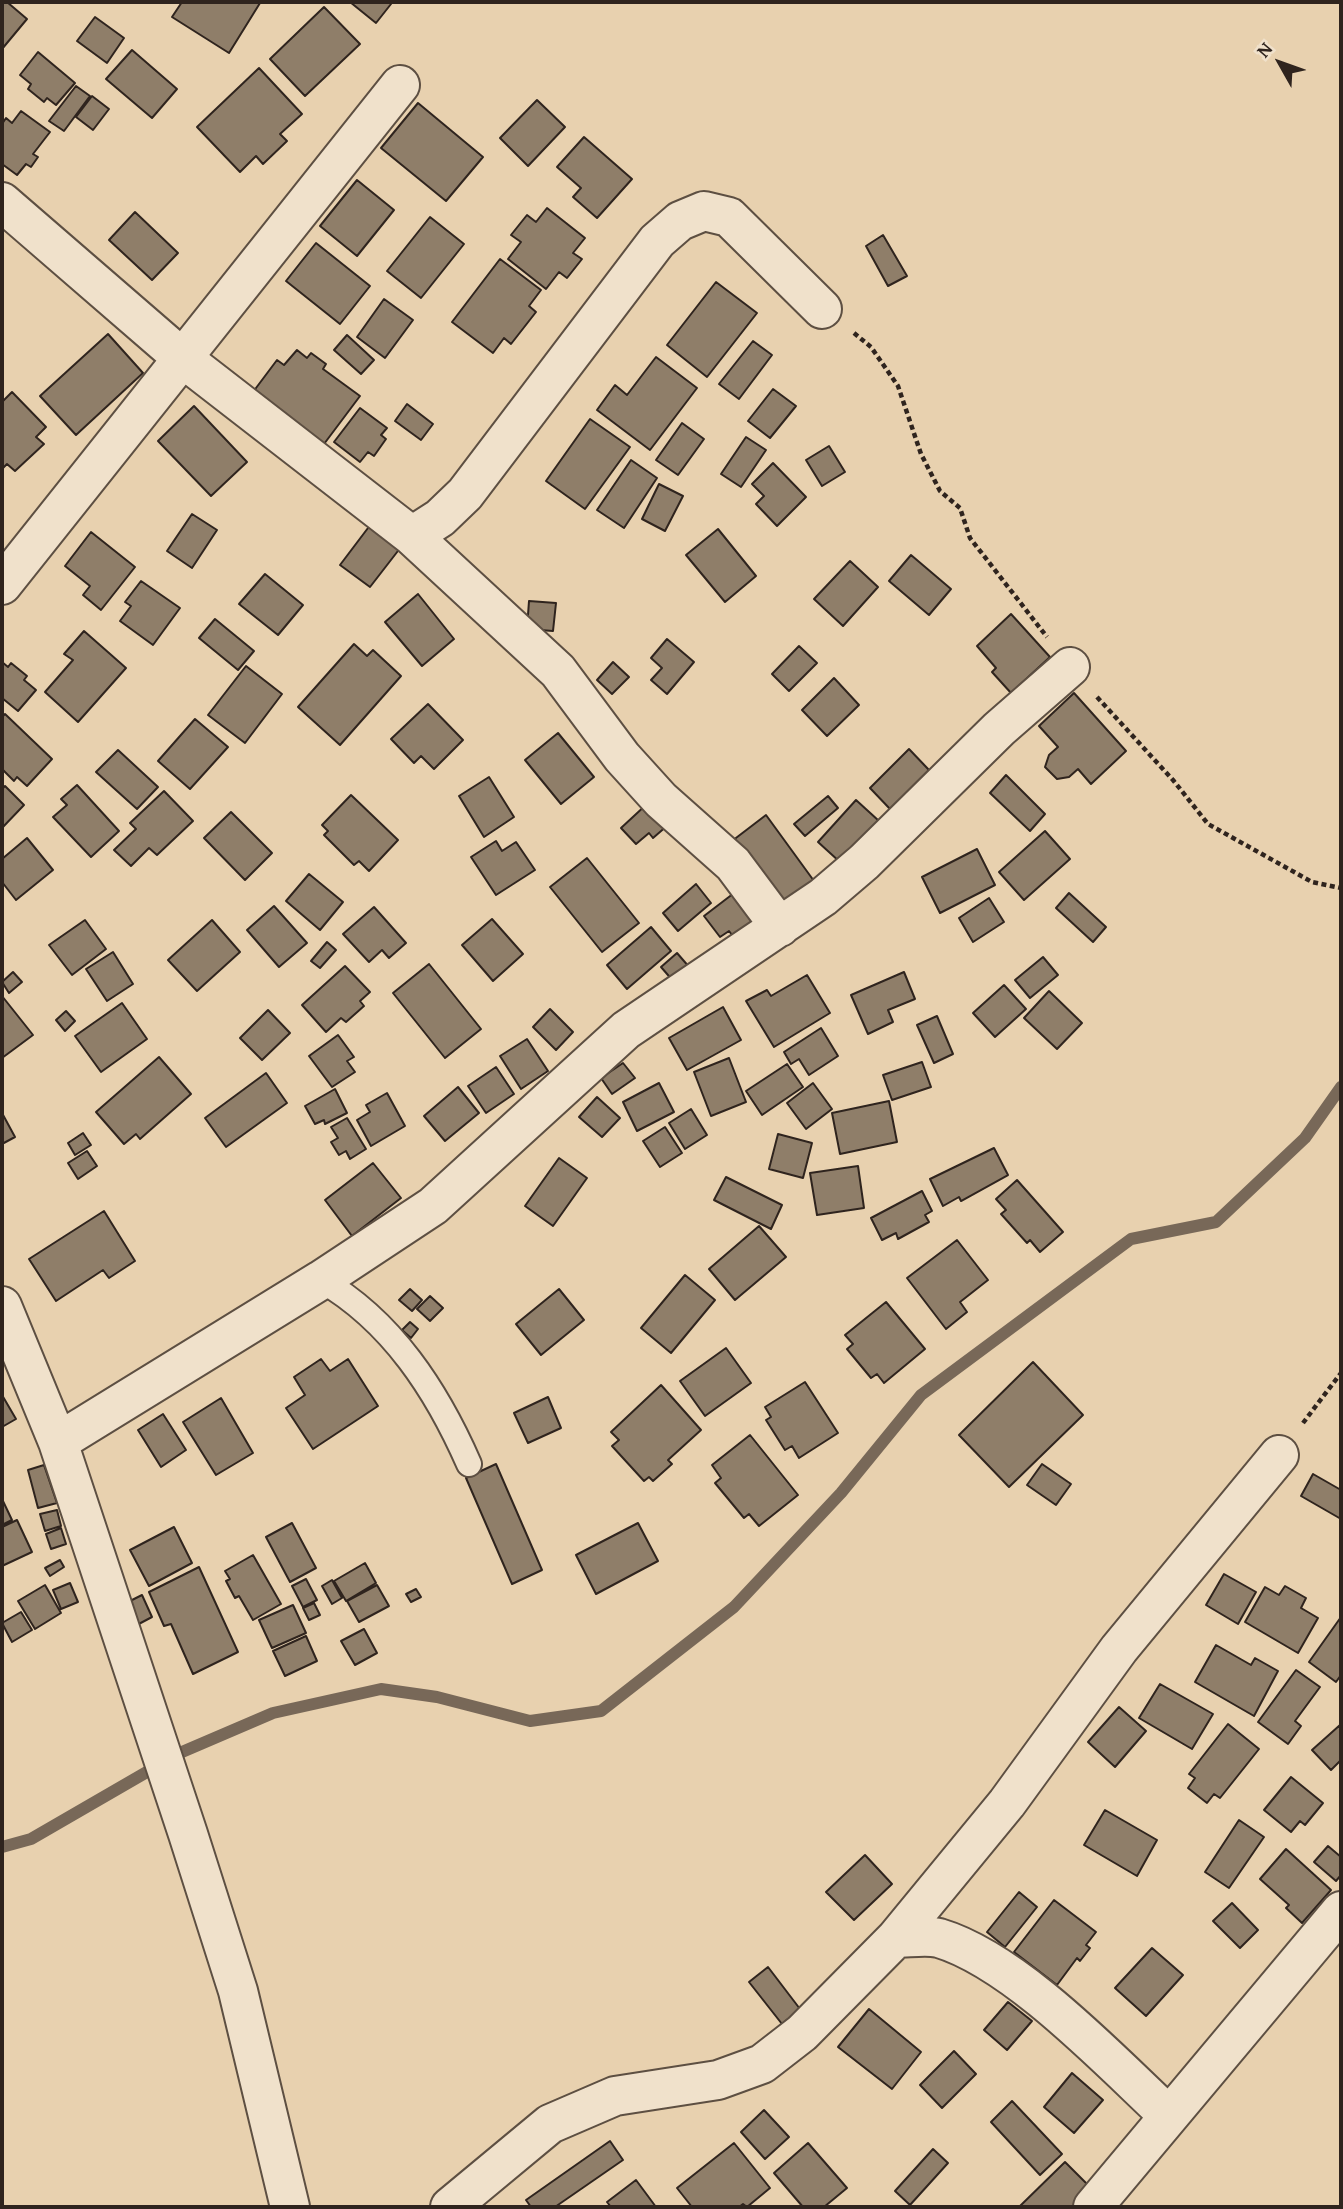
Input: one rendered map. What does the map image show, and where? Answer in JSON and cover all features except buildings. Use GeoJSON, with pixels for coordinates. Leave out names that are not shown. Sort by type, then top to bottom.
{"type":"FeatureCollection","features":[{"type":"Feature","properties":{"kind":"street"},"geometry":{"type":"LineString","coordinates":[[2,585],[400,85]]}},
{"type":"Feature","properties":{"kind":"street"},"geometry":{"type":"LineString","coordinates":[[2,202],[181,357],[412,536],[558,671],[622,758],[661,800],[733,864],[780,926]]}},
{"type":"Feature","properties":{"kind":"street"},"geometry":{"type":"LineString","coordinates":[[412,536],[440,519],[465,494],[657,241],[680,220],[704,211],[729,217],[822,309]]}},
{"type":"Feature","properties":{"kind":"street"},"geometry":{"type":"LineString","coordinates":[[58,1442],[321,1280],[433,1206],[626,1030],[823,897],[864,862],[999,729],[1070,667]]}},
{"type":"Feature","properties":{"kind":"street"},"geometry":{"type":"LineString","coordinates":[[2,1306],[58,1442],[238,1991],[289,2207]]}},
{"type":"Feature","properties":{"kind":"street"},"geometry":{"type":"LineString","coordinates":[[450,2207],[550,2124],[615,2096],[718,2080],[762,2064],[802,2033],[896,1938],[1007,1803],[1119,1649],[1279,1455]]}},
{"type":"Feature","properties":{"kind":"street"},"geometry":{"type":"LineString","coordinates":[[1093,2207],[1341,1911]]}},
{"type":"Feature","properties":{"kind":"street"},"geometry":{"type":"LineString","coordinates":[[896,1938],[937,1937],[985,1960],[1056,2011],[1170,2116]]}},
{"type":"Feature","properties":{"kind":"lane"},"geometry":{"type":"LineString","coordinates":[[321,1280],[348,1295],[369,1314],[429,1384],[469,1464]]}},
{"type":"Feature","properties":{"kind":"path"},"geometry":{"type":"LineString","coordinates":[[822,309],[872,347],[898,386],[921,454],[940,491],[960,508],[970,538],[1070,667],[1173,780],[1208,824],[1312,881],[1341,888]]}},
{"type":"Feature","properties":{"kind":"path"},"geometry":{"type":"LineString","coordinates":[[1279,1455],[1341,1373]]}},
{"type":"Feature","properties":{"kind":"waterway"},"geometry":{"type":"LineString","coordinates":[[175,1755],[273,1713],[381,1689],[437,1697],[530,1721],[601,1711],[734,1607],[841,1493],[921,1395],[1131,1239],[1216,1222],[1305,1138],[1341,1087]]}},
{"type":"Feature","properties":{"kind":"waterway"},"geometry":{"type":"LineString","coordinates":[[2,1847],[31,1839],[152,1769]]}}]}
